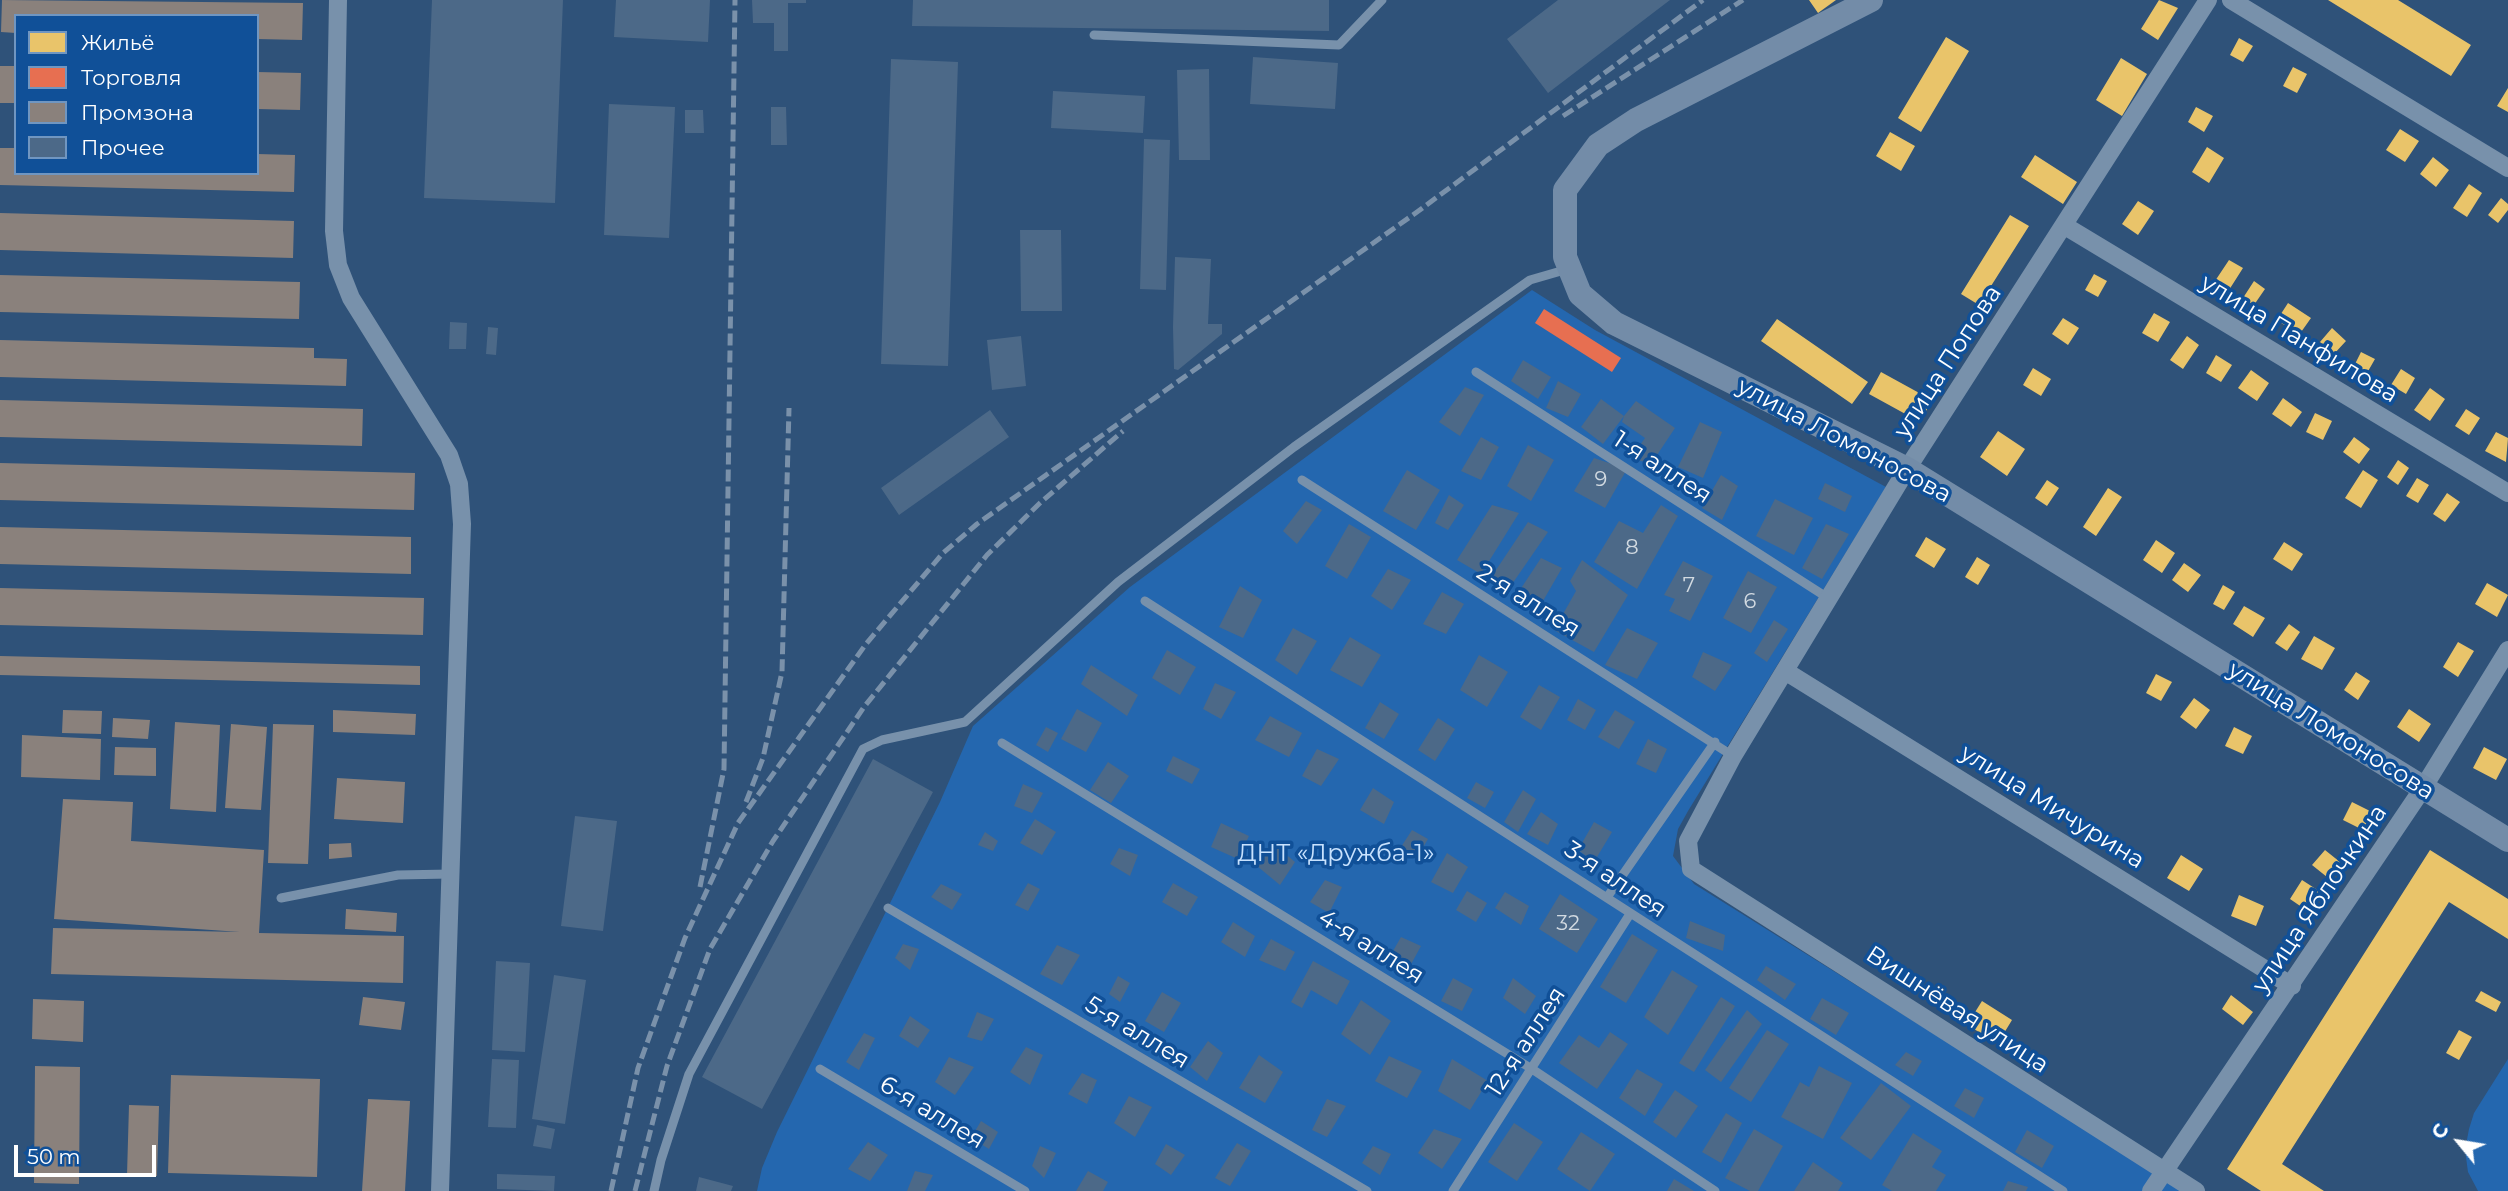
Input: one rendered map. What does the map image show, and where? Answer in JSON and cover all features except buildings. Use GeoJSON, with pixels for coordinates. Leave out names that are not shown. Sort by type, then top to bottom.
{"type":"FeatureCollection","features":[{"type":"Feature","properties":{"kind":"street"},"geometry":{"type":"LineString","coordinates":[[338,0],[334,231],[338,265],[351,298],[449,454],[458,484],[462,524],[440,1191]]}},
{"type":"Feature","properties":{"kind":"street","name":"улица Ломоносова"},"geometry":{"type":"LineString","coordinates":[[1871,0],[1636,120],[1598,145],[1565,190],[1565,257],[1580,294],[1614,323],[1907,470],[2508,841]]}},
{"type":"Feature","properties":{"kind":"street","name":"улица Попова"},"geometry":{"type":"LineString","coordinates":[[1692,869],[1688,841],[1733,756],[1907,470],[2208,0]]}},
{"type":"Feature","properties":{"kind":"street"},"geometry":{"type":"LineString","coordinates":[[2231,0],[2508,168]]}},
{"type":"Feature","properties":{"kind":"street","name":"улица Панфилова"},"geometry":{"type":"LineString","coordinates":[[2065,226],[2508,493]]}},
{"type":"Feature","properties":{"kind":"street","name":"улица Яблочкина"},"geometry":{"type":"LineString","coordinates":[[2151,1191],[2292,986],[2423,788],[2508,650]]}},
{"type":"Feature","properties":{"kind":"street","name":"улица Мичурина"},"geometry":{"type":"LineString","coordinates":[[1785,671],[2292,986]]}},
{"type":"Feature","properties":{"kind":"street","name":"Вишнёвая улица"},"geometry":{"type":"LineString","coordinates":[[1692,869],[2196,1191]]}},
{"type":"Feature","properties":{"kind":"lane"},"geometry":{"type":"LineString","coordinates":[[1094,35],[1339,45],[1382,0]]}},
{"type":"Feature","properties":{"kind":"lane"},"geometry":{"type":"LineString","coordinates":[[654,1191],[661,1160],[689,1074],[863,749],[882,740],[965,722],[1118,582],[1294,447],[1530,280],[1569,269]]}},
{"type":"Feature","properties":{"kind":"lane","name":"1-я аллея"},"geometry":{"type":"LineString","coordinates":[[1476,372],[1828,598]]}},
{"type":"Feature","properties":{"kind":"lane","name":"2-я аллея"},"geometry":{"type":"LineString","coordinates":[[1302,480],[1733,756]]}},
{"type":"Feature","properties":{"kind":"lane","name":"3-я аллея"},"geometry":{"type":"LineString","coordinates":[[1145,601],[2063,1191]]}},
{"type":"Feature","properties":{"kind":"lane"},"geometry":{"type":"LineString","coordinates":[[1608,897],[1715,742]]}},
{"type":"Feature","properties":{"kind":"lane","name":"4-я аллея"},"geometry":{"type":"LineString","coordinates":[[1002,743],[1532,1069],[1715,1191]]}},
{"type":"Feature","properties":{"kind":"lane"},"geometry":{"type":"LineString","coordinates":[[281,898],[398,875],[450,874]]}},
{"type":"Feature","properties":{"kind":"lane","name":"5-я аллея"},"geometry":{"type":"LineString","coordinates":[[888,908],[1367,1191]]}},
{"type":"Feature","properties":{"kind":"lane","name":"12-я аллея"},"geometry":{"type":"LineString","coordinates":[[1453,1191],[1630,914]]}},
{"type":"Feature","properties":{"kind":"lane","name":"6-я аллея"},"geometry":{"type":"LineString","coordinates":[[820,1069],[1025,1191]]}},
{"type":"Feature","properties":{"kind":"green space","name":"ДНТ «Дружба-1»"},"geometry":{"type":"Polygon","coordinates":[[[1532,290],[1595,330],[1886,487],[1688,811],[1678,829],[1673,856],[1694,884],[2186,1191],[757,1191],[762,1168],[777,1132],[940,802],[973,726],[1130,587],[1532,290]]]}},
{"type":"Feature","properties":{"kind":"green space"},"geometry":{"type":"Polygon","coordinates":[[[2508,1059],[2508,1191],[2478,1191],[2468,1172],[2465,1150],[2469,1129],[2474,1113],[2508,1059]]]}},
{"type":"Feature","properties":{"kind":"railway"},"geometry":{"type":"LineString","coordinates":[[700,887],[724,769],[735,0]]}},
{"type":"Feature","properties":{"kind":"railway"},"geometry":{"type":"LineString","coordinates":[[611,1191],[638,1068],[685,938],[738,823],[866,644],[943,553],[977,524],[1417,212],[1703,0]]}},
{"type":"Feature","properties":{"kind":"railway"},"geometry":{"type":"LineString","coordinates":[[1563,116],[1743,0]]}},
{"type":"Feature","properties":{"kind":"railway"},"geometry":{"type":"LineString","coordinates":[[746,802],[763,758],[782,672],[789,408]]}},
{"type":"Feature","properties":{"kind":"railway"},"geometry":{"type":"LineString","coordinates":[[635,1191],[667,1066],[710,949],[773,841],[864,707],[987,555],[1040,503],[1123,431]]}}]}
